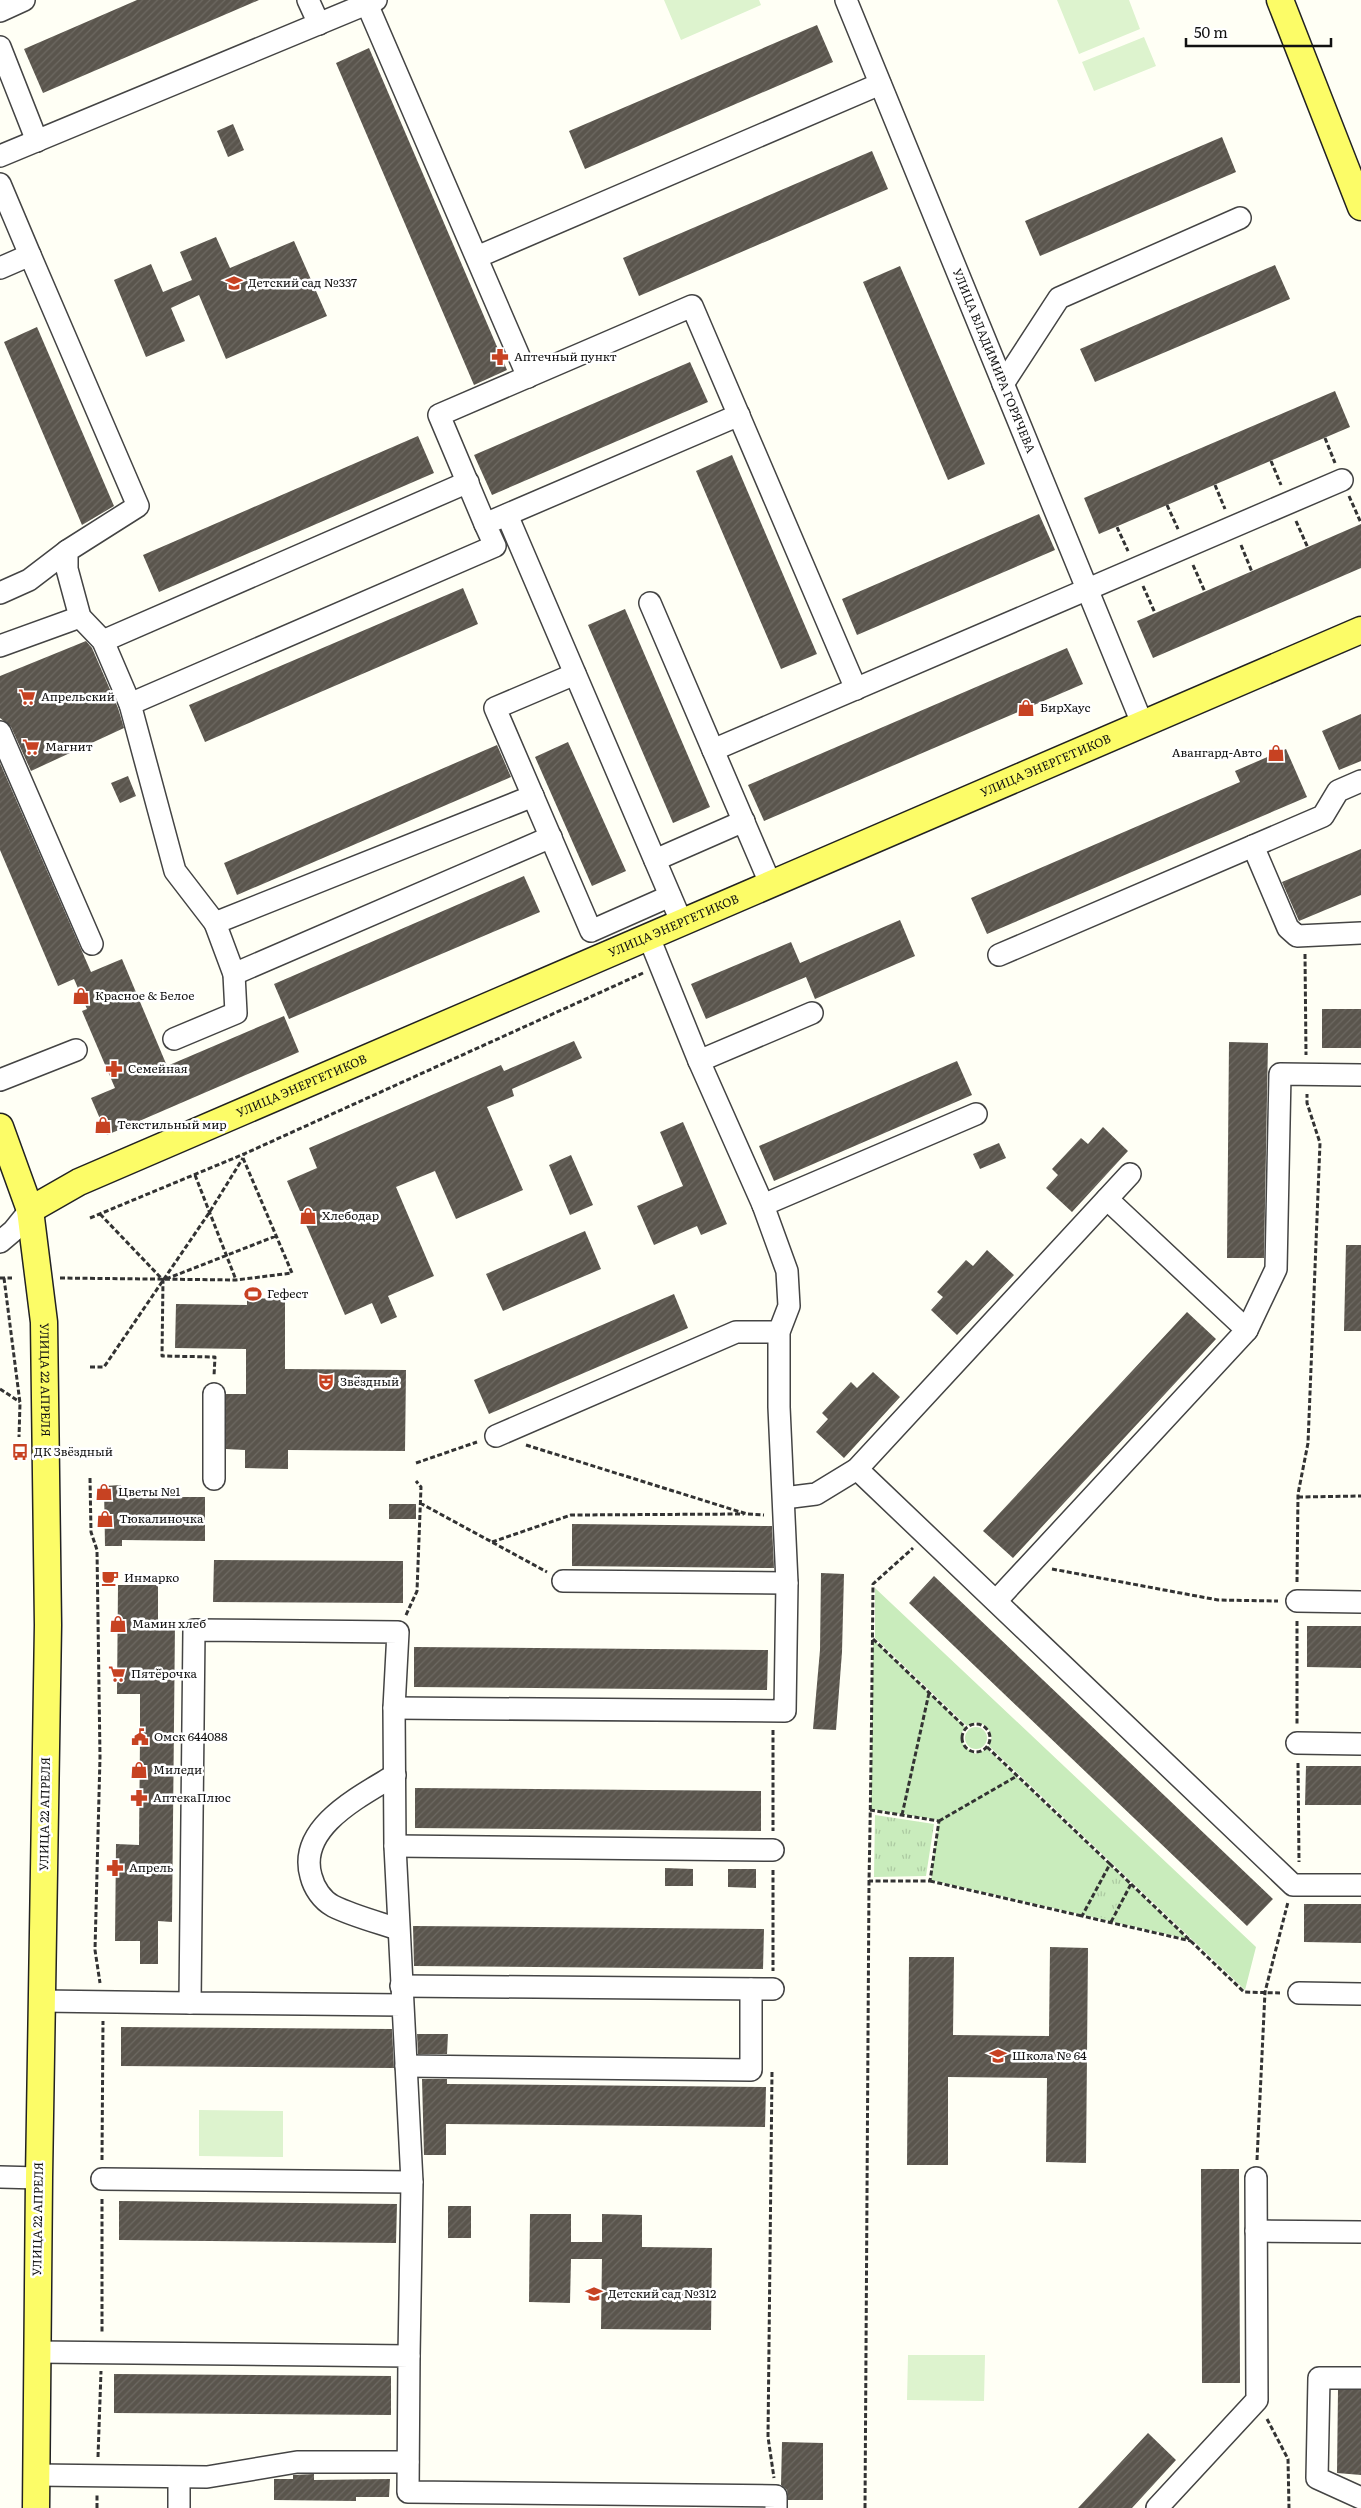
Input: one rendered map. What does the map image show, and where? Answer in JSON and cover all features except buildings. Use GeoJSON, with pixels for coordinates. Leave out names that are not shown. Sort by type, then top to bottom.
{"type":"FeatureCollection","features":[{"type":"Feature","properties":{"kind":"main road"},"geometry":{"type":"LineString","coordinates":[[1280,0],[1361,207]]}},
{"type":"Feature","properties":{"kind":"main road","name":"УЛИЦА ЭНЕРГЕТИКОВ"},"geometry":{"type":"LineString","coordinates":[[30,1210],[79,1182],[648,935],[1361,630]]}},
{"type":"Feature","properties":{"kind":"main road","name":"УЛИЦА 22 АПРЕЛЯ"},"geometry":{"type":"LineString","coordinates":[[0,1127],[30,1210],[44,1322],[48,1625],[36,2508]]}},
{"type":"Feature","properties":{"kind":"street"},"geometry":{"type":"LineString","coordinates":[[0,11],[24,0]]}},
{"type":"Feature","properties":{"kind":"street"},"geometry":{"type":"LineString","coordinates":[[308,0],[319,24]]}},
{"type":"Feature","properties":{"kind":"street","name":"УЛИЦА ВЛАДИМИРА ГОРЯЧЕВА"},"geometry":{"type":"LineString","coordinates":[[846,0],[1142,723]]}},
{"type":"Feature","properties":{"kind":"street"},"geometry":{"type":"LineString","coordinates":[[0,156],[371,2],[528,377]]}},
{"type":"Feature","properties":{"kind":"street"},"geometry":{"type":"LineString","coordinates":[[0,47],[37,141]]}},
{"type":"Feature","properties":{"kind":"street"},"geometry":{"type":"LineString","coordinates":[[477,257],[880,84]]}},
{"type":"Feature","properties":{"kind":"street"},"geometry":{"type":"LineString","coordinates":[[0,184],[138,506],[67,551],[29,580],[0,593]]}},
{"type":"Feature","properties":{"kind":"street"},"geometry":{"type":"LineString","coordinates":[[1003,384],[1059,298],[1240,218]]}},
{"type":"Feature","properties":{"kind":"street"},"geometry":{"type":"LineString","coordinates":[[0,268],[30,255]]}},
{"type":"Feature","properties":{"kind":"street"},"geometry":{"type":"LineString","coordinates":[[130,704],[495,546],[439,415],[692,306],[856,689]]}},
{"type":"Feature","properties":{"kind":"street"},"geometry":{"type":"LineString","coordinates":[[485,524],[739,415]]}},
{"type":"Feature","properties":{"kind":"street"},"geometry":{"type":"LineString","coordinates":[[713,750],[1342,480]]}},
{"type":"Feature","properties":{"kind":"street"},"geometry":{"type":"LineString","coordinates":[[103,641],[468,482]]}},
{"type":"Feature","properties":{"kind":"street"},"geometry":{"type":"LineString","coordinates":[[507,515],[681,922]]}},
{"type":"Feature","properties":{"kind":"street"},"geometry":{"type":"LineString","coordinates":[[67,551],[67,568],[80,617],[103,641],[130,704],[175,871],[214,923],[234,974],[236,1013],[174,1039]]}},
{"type":"Feature","properties":{"kind":"street"},"geometry":{"type":"LineString","coordinates":[[650,603],[770,883]]}},
{"type":"Feature","properties":{"kind":"street"},"geometry":{"type":"LineString","coordinates":[[0,646],[80,617]]}},
{"type":"Feature","properties":{"kind":"street"},"geometry":{"type":"LineString","coordinates":[[575,674],[496,708],[533,796],[591,931],[670,896]]}},
{"type":"Feature","properties":{"kind":"street"},"geometry":{"type":"LineString","coordinates":[[0,732],[92,944]]}},
{"type":"Feature","properties":{"kind":"street"},"geometry":{"type":"LineString","coordinates":[[999,955],[1323,816],[1338,791],[1361,781]]}},
{"type":"Feature","properties":{"kind":"street"},"geometry":{"type":"LineString","coordinates":[[214,923],[533,796]]}},
{"type":"Feature","properties":{"kind":"street"},"geometry":{"type":"LineString","coordinates":[[655,860],[744,821]]}},
{"type":"Feature","properties":{"kind":"street"},"geometry":{"type":"LineString","coordinates":[[234,974],[551,837]]}},
{"type":"Feature","properties":{"kind":"street"},"geometry":{"type":"LineString","coordinates":[[1253,846],[1288,928],[1297,936],[1361,933]]}},
{"type":"Feature","properties":{"kind":"street"},"geometry":{"type":"LineString","coordinates":[[394,1708],[785,1711],[787,1583],[779,1407],[779,1332],[789,1306],[787,1271],[763,1205],[699,1061],[648,935]]}},
{"type":"Feature","properties":{"kind":"street"},"geometry":{"type":"LineString","coordinates":[[699,1061],[812,1013]]}},
{"type":"Feature","properties":{"kind":"street"},"geometry":{"type":"LineString","coordinates":[[0,1080],[76,1050]]}},
{"type":"Feature","properties":{"kind":"street"},"geometry":{"type":"LineString","coordinates":[[996,1601],[1247,1330],[1276,1270],[1280,1074],[1361,1075]]}},
{"type":"Feature","properties":{"kind":"street"},"geometry":{"type":"LineString","coordinates":[[763,1205],[976,1114]]}},
{"type":"Feature","properties":{"kind":"street"},"geometry":{"type":"LineString","coordinates":[[785,1507],[816,1494],[858,1469],[1130,1174]]}},
{"type":"Feature","properties":{"kind":"street"},"geometry":{"type":"LineString","coordinates":[[1107,1199],[1247,1330]]}},
{"type":"Feature","properties":{"kind":"street","name":"УЛИЦА ЭНЕРГЕТИКОВ"},"geometry":{"type":"LineString","coordinates":[[0,1242],[13,1231],[30,1210]]}},
{"type":"Feature","properties":{"kind":"street"},"geometry":{"type":"LineString","coordinates":[[496,1436],[736,1332],[779,1332]]}},
{"type":"Feature","properties":{"kind":"street"},"geometry":{"type":"LineString","coordinates":[[214,1394],[214,1479]]}},
{"type":"Feature","properties":{"kind":"street"},"geometry":{"type":"LineString","coordinates":[[858,1469],[1296,1885],[1361,1886]]}},
{"type":"Feature","properties":{"kind":"street"},"geometry":{"type":"LineString","coordinates":[[563,1580],[787,1583]]}},
{"type":"Feature","properties":{"kind":"street"},"geometry":{"type":"LineString","coordinates":[[1297,1601],[1361,1602]]}},
{"type":"Feature","properties":{"kind":"street"},"geometry":{"type":"LineString","coordinates":[[190,2003],[194,1630],[398,1632],[394,1708],[395,1846],[401,1995],[412,2182],[408,2492],[776,2502]]}},
{"type":"Feature","properties":{"kind":"street"},"geometry":{"type":"LineString","coordinates":[[1298,1742],[1361,1744]]}},
{"type":"Feature","properties":{"kind":"street"},"geometry":{"type":"LineString","coordinates":[[395,1774],[342,1808],[317,1834],[307,1864],[314,1888],[332,1905],[398,1929]]}},
{"type":"Feature","properties":{"kind":"street"},"geometry":{"type":"LineString","coordinates":[[395,1846],[773,1850]]}},
{"type":"Feature","properties":{"kind":"street"},"geometry":{"type":"LineString","coordinates":[[406,2066],[751,2070],[751,1989]]}},
{"type":"Feature","properties":{"kind":"street"},"geometry":{"type":"LineString","coordinates":[[42,2001],[190,2003],[401,1995],[773,1989]]}},
{"type":"Feature","properties":{"kind":"street"},"geometry":{"type":"LineString","coordinates":[[1299,1994],[1361,1994]]}},
{"type":"Feature","properties":{"kind":"street"},"geometry":{"type":"LineString","coordinates":[[0,2177],[39,2178]]}},
{"type":"Feature","properties":{"kind":"street"},"geometry":{"type":"LineString","coordinates":[[1157,2508],[1257,2400],[1256,2178]]}},
{"type":"Feature","properties":{"kind":"street"},"geometry":{"type":"LineString","coordinates":[[102,2179],[412,2182]]}},
{"type":"Feature","properties":{"kind":"street"},"geometry":{"type":"LineString","coordinates":[[1256,2230],[1361,2232]]}},
{"type":"Feature","properties":{"kind":"street"},"geometry":{"type":"LineString","coordinates":[[37,2352],[409,2356]]}},
{"type":"Feature","properties":{"kind":"street"},"geometry":{"type":"LineString","coordinates":[[1361,2378],[1319,2378],[1317,2478],[1361,2498]]}},
{"type":"Feature","properties":{"kind":"street"},"geometry":{"type":"LineString","coordinates":[[36,2475],[207,2477],[297,2462],[408,2462]]}},
{"type":"Feature","properties":{"kind":"street"},"geometry":{"type":"LineString","coordinates":[[178,2508],[179,2477]]}},
{"type":"Feature","properties":{"kind":"path"},"geometry":{"type":"LineString","coordinates":[[1256,2178],[1265,1992],[1296,1885],[1298,1497],[1308,1443],[1320,1142],[1307,1103],[1304,936]]}},
{"type":"Feature","properties":{"kind":"path"},"geometry":{"type":"LineString","coordinates":[[90,1218],[243,1156],[660,965]]}},
{"type":"Feature","properties":{"kind":"path"},"geometry":{"type":"LineString","coordinates":[[90,1367],[104,1368],[209,1213],[243,1156]]}},
{"type":"Feature","properties":{"kind":"path"},"geometry":{"type":"LineString","coordinates":[[60,1278],[236,1280],[292,1273],[243,1156]]}},
{"type":"Feature","properties":{"kind":"path"},"geometry":{"type":"LineString","coordinates":[[195,1176],[236,1280]]}},
{"type":"Feature","properties":{"kind":"path"},"geometry":{"type":"LineString","coordinates":[[100,1214],[163,1280],[162,1356],[215,1357],[214,1394]]}},
{"type":"Feature","properties":{"kind":"path"},"geometry":{"type":"LineString","coordinates":[[163,1280],[277,1236]]}},
{"type":"Feature","properties":{"kind":"path"},"geometry":{"type":"LineString","coordinates":[[12,1278],[2,1278],[20,1402],[18,1437]]}},
{"type":"Feature","properties":{"kind":"path"},"geometry":{"type":"LineString","coordinates":[[0,1389],[20,1402]]}},
{"type":"Feature","properties":{"kind":"path"},"geometry":{"type":"LineString","coordinates":[[416,1462],[496,1436],[747,1514]]}},
{"type":"Feature","properties":{"kind":"path"},"geometry":{"type":"LineString","coordinates":[[398,1632],[417,1591],[421,1487],[416,1481]]}},
{"type":"Feature","properties":{"kind":"path"},"geometry":{"type":"LineString","coordinates":[[1298,1497],[1361,1496]]}},
{"type":"Feature","properties":{"kind":"path"},"geometry":{"type":"LineString","coordinates":[[420,1504],[563,1580]]}},
{"type":"Feature","properties":{"kind":"path"},"geometry":{"type":"LineString","coordinates":[[492,1542],[571,1515],[747,1514],[785,1507]]}},
{"type":"Feature","properties":{"kind":"path"},"geometry":{"type":"LineString","coordinates":[[865,2508],[873,1584],[927,1535]]}},
{"type":"Feature","properties":{"kind":"path"},"geometry":{"type":"LineString","coordinates":[[1030,1564],[1218,1600],[1297,1601]]}},
{"type":"Feature","properties":{"kind":"path"},"geometry":{"type":"LineString","coordinates":[[873,1639],[966,1728]]}},
{"type":"Feature","properties":{"kind":"path"},"geometry":{"type":"LineString","coordinates":[[902,1815],[929,1693]]}},
{"type":"Feature","properties":{"kind":"path"},"geometry":{"type":"LineString","coordinates":[[772,1711],[773,1989]]}},
{"type":"Feature","properties":{"kind":"path"},"geometry":{"type":"LineString","coordinates":[[977,1724],[988,1729],[990,1742],[987,1747],[976,1752],[965,1746],[962,1734],[966,1728],[977,1724]]}},
{"type":"Feature","properties":{"kind":"path"},"geometry":{"type":"LineString","coordinates":[[987,1747],[1244,1992],[1299,1994]]}},
{"type":"Feature","properties":{"kind":"path"},"geometry":{"type":"LineString","coordinates":[[870,1810],[939,1821],[1017,1776]]}},
{"type":"Feature","properties":{"kind":"path"},"geometry":{"type":"LineString","coordinates":[[930,1881],[939,1821]]}},
{"type":"Feature","properties":{"kind":"path"},"geometry":{"type":"LineString","coordinates":[[1082,1916],[1110,1864]]}},
{"type":"Feature","properties":{"kind":"path"},"geometry":{"type":"LineString","coordinates":[[869,1881],[930,1881],[1191,1941]]}},
{"type":"Feature","properties":{"kind":"path"},"geometry":{"type":"LineString","coordinates":[[1111,1922],[1131,1884]]}},
{"type":"Feature","properties":{"kind":"path"},"geometry":{"type":"LineString","coordinates":[[772,2070],[768,2437],[776,2502]]}},
{"type":"Feature","properties":{"kind":"path"},"geometry":{"type":"LineString","coordinates":[[1257,2400],[1288,2459],[1289,2508]]}},
{"type":"Feature","properties":{"kind":"green space"},"geometry":{"type":"Polygon","coordinates":[[[664,0],[759,0],[761,5],[681,40],[664,0]]]}},
{"type":"Feature","properties":{"kind":"green space"},"geometry":{"type":"Polygon","coordinates":[[[1057,0],[1129,0],[1140,29],[1079,54],[1057,0]]]}},
{"type":"Feature","properties":{"kind":"green space"},"geometry":{"type":"Polygon","coordinates":[[[1144,37],[1156,66],[1094,91],[1082,62],[1144,37]]]}},
{"type":"Feature","properties":{"kind":"green space"},"geometry":{"type":"Polygon","coordinates":[[[875,1588],[1256,1947],[1245,1990],[989,1746],[991,1734],[985,1725],[977,1722],[967,1726],[875,1638],[875,1588]]]}},
{"type":"Feature","properties":{"kind":"green space"},"geometry":{"type":"Polygon","coordinates":[[[873,1639],[965,1727],[961,1734],[964,1747],[976,1754],[987,1749],[1188,1939],[931,1880],[939,1820],[871,1809],[873,1639]]]}},
{"type":"Feature","properties":{"kind":"green space"},"geometry":{"type":"Polygon","coordinates":[[[976,1727],[984,1730],[987,1738],[984,1746],[976,1749],[968,1746],[965,1738],[968,1730],[976,1727]]]}},
{"type":"Feature","properties":{"kind":"green space"},"geometry":{"type":"Polygon","coordinates":[[[875,1815],[934,1824],[926,1876],[874,1877],[875,1815]]]}},
{"type":"Feature","properties":{"kind":"green space"},"geometry":{"type":"Polygon","coordinates":[[[1110,1869],[1127,1885],[1109,1919],[1086,1914],[1110,1869]]]}},
{"type":"Feature","properties":{"kind":"green space"},"geometry":{"type":"Polygon","coordinates":[[[199,2110],[283,2111],[283,2157],[199,2156],[199,2110]]]}},
{"type":"Feature","properties":{"kind":"green space"},"geometry":{"type":"Polygon","coordinates":[[[908,2355],[985,2355],[984,2401],[907,2400],[908,2355]]]}},
{"type":"Feature","properties":{"kind":"place","name":"Детский сад №337"},"geometry":{"type":"Point","coordinates":[234,283]}},
{"type":"Feature","properties":{"kind":"place","name":"Аптечный пункт"},"geometry":{"type":"Point","coordinates":[500,357]}},
{"type":"Feature","properties":{"kind":"place","name":"Апрельский"},"geometry":{"type":"Point","coordinates":[27,697]}},
{"type":"Feature","properties":{"kind":"place","name":"БирХаус"},"geometry":{"type":"Point","coordinates":[1026,708]}},
{"type":"Feature","properties":{"kind":"place","name":"Магнит"},"geometry":{"type":"Point","coordinates":[31,747]}},
{"type":"Feature","properties":{"kind":"place","name":"Авангард-Авто"},"geometry":{"type":"Point","coordinates":[1276,753]}},
{"type":"Feature","properties":{"kind":"place","name":"Красное & Белое"},"geometry":{"type":"Point","coordinates":[81,996]}},
{"type":"Feature","properties":{"kind":"place","name":"Семейная"},"geometry":{"type":"Point","coordinates":[114,1069]}},
{"type":"Feature","properties":{"kind":"place","name":"Текстильный мир"},"geometry":{"type":"Point","coordinates":[103,1125]}},
{"type":"Feature","properties":{"kind":"place","name":"Хлебодар"},"geometry":{"type":"Point","coordinates":[308,1216]}},
{"type":"Feature","properties":{"kind":"place","name":"Гефест"},"geometry":{"type":"Point","coordinates":[253,1294]}},
{"type":"Feature","properties":{"kind":"place","name":"Звёздный"},"geometry":{"type":"Point","coordinates":[326,1382]}},
{"type":"Feature","properties":{"kind":"place","name":"ДК Звёздный"},"geometry":{"type":"Point","coordinates":[20,1452]}},
{"type":"Feature","properties":{"kind":"place","name":"Цветы №1"},"geometry":{"type":"Point","coordinates":[104,1492]}},
{"type":"Feature","properties":{"kind":"place","name":"Тюкалиночка"},"geometry":{"type":"Point","coordinates":[105,1519]}},
{"type":"Feature","properties":{"kind":"place","name":"Инмарко"},"geometry":{"type":"Point","coordinates":[110,1578]}},
{"type":"Feature","properties":{"kind":"place","name":"Мамин хлеб"},"geometry":{"type":"Point","coordinates":[118,1624]}},
{"type":"Feature","properties":{"kind":"place","name":"Пятёрочка"},"geometry":{"type":"Point","coordinates":[117,1674]}},
{"type":"Feature","properties":{"kind":"place","name":"Омск 644088"},"geometry":{"type":"Point","coordinates":[140,1737]}},
{"type":"Feature","properties":{"kind":"place","name":"Миледи"},"geometry":{"type":"Point","coordinates":[139,1770]}},
{"type":"Feature","properties":{"kind":"place","name":"АптекаПлюс"},"geometry":{"type":"Point","coordinates":[139,1798]}},
{"type":"Feature","properties":{"kind":"place","name":"Апрель"},"geometry":{"type":"Point","coordinates":[115,1868]}},
{"type":"Feature","properties":{"kind":"place","name":"Школа № 64"},"geometry":{"type":"Point","coordinates":[998,2056]}},
{"type":"Feature","properties":{"kind":"place","name":"Детский сад №312"},"geometry":{"type":"Point","coordinates":[594,2294]}}]}
